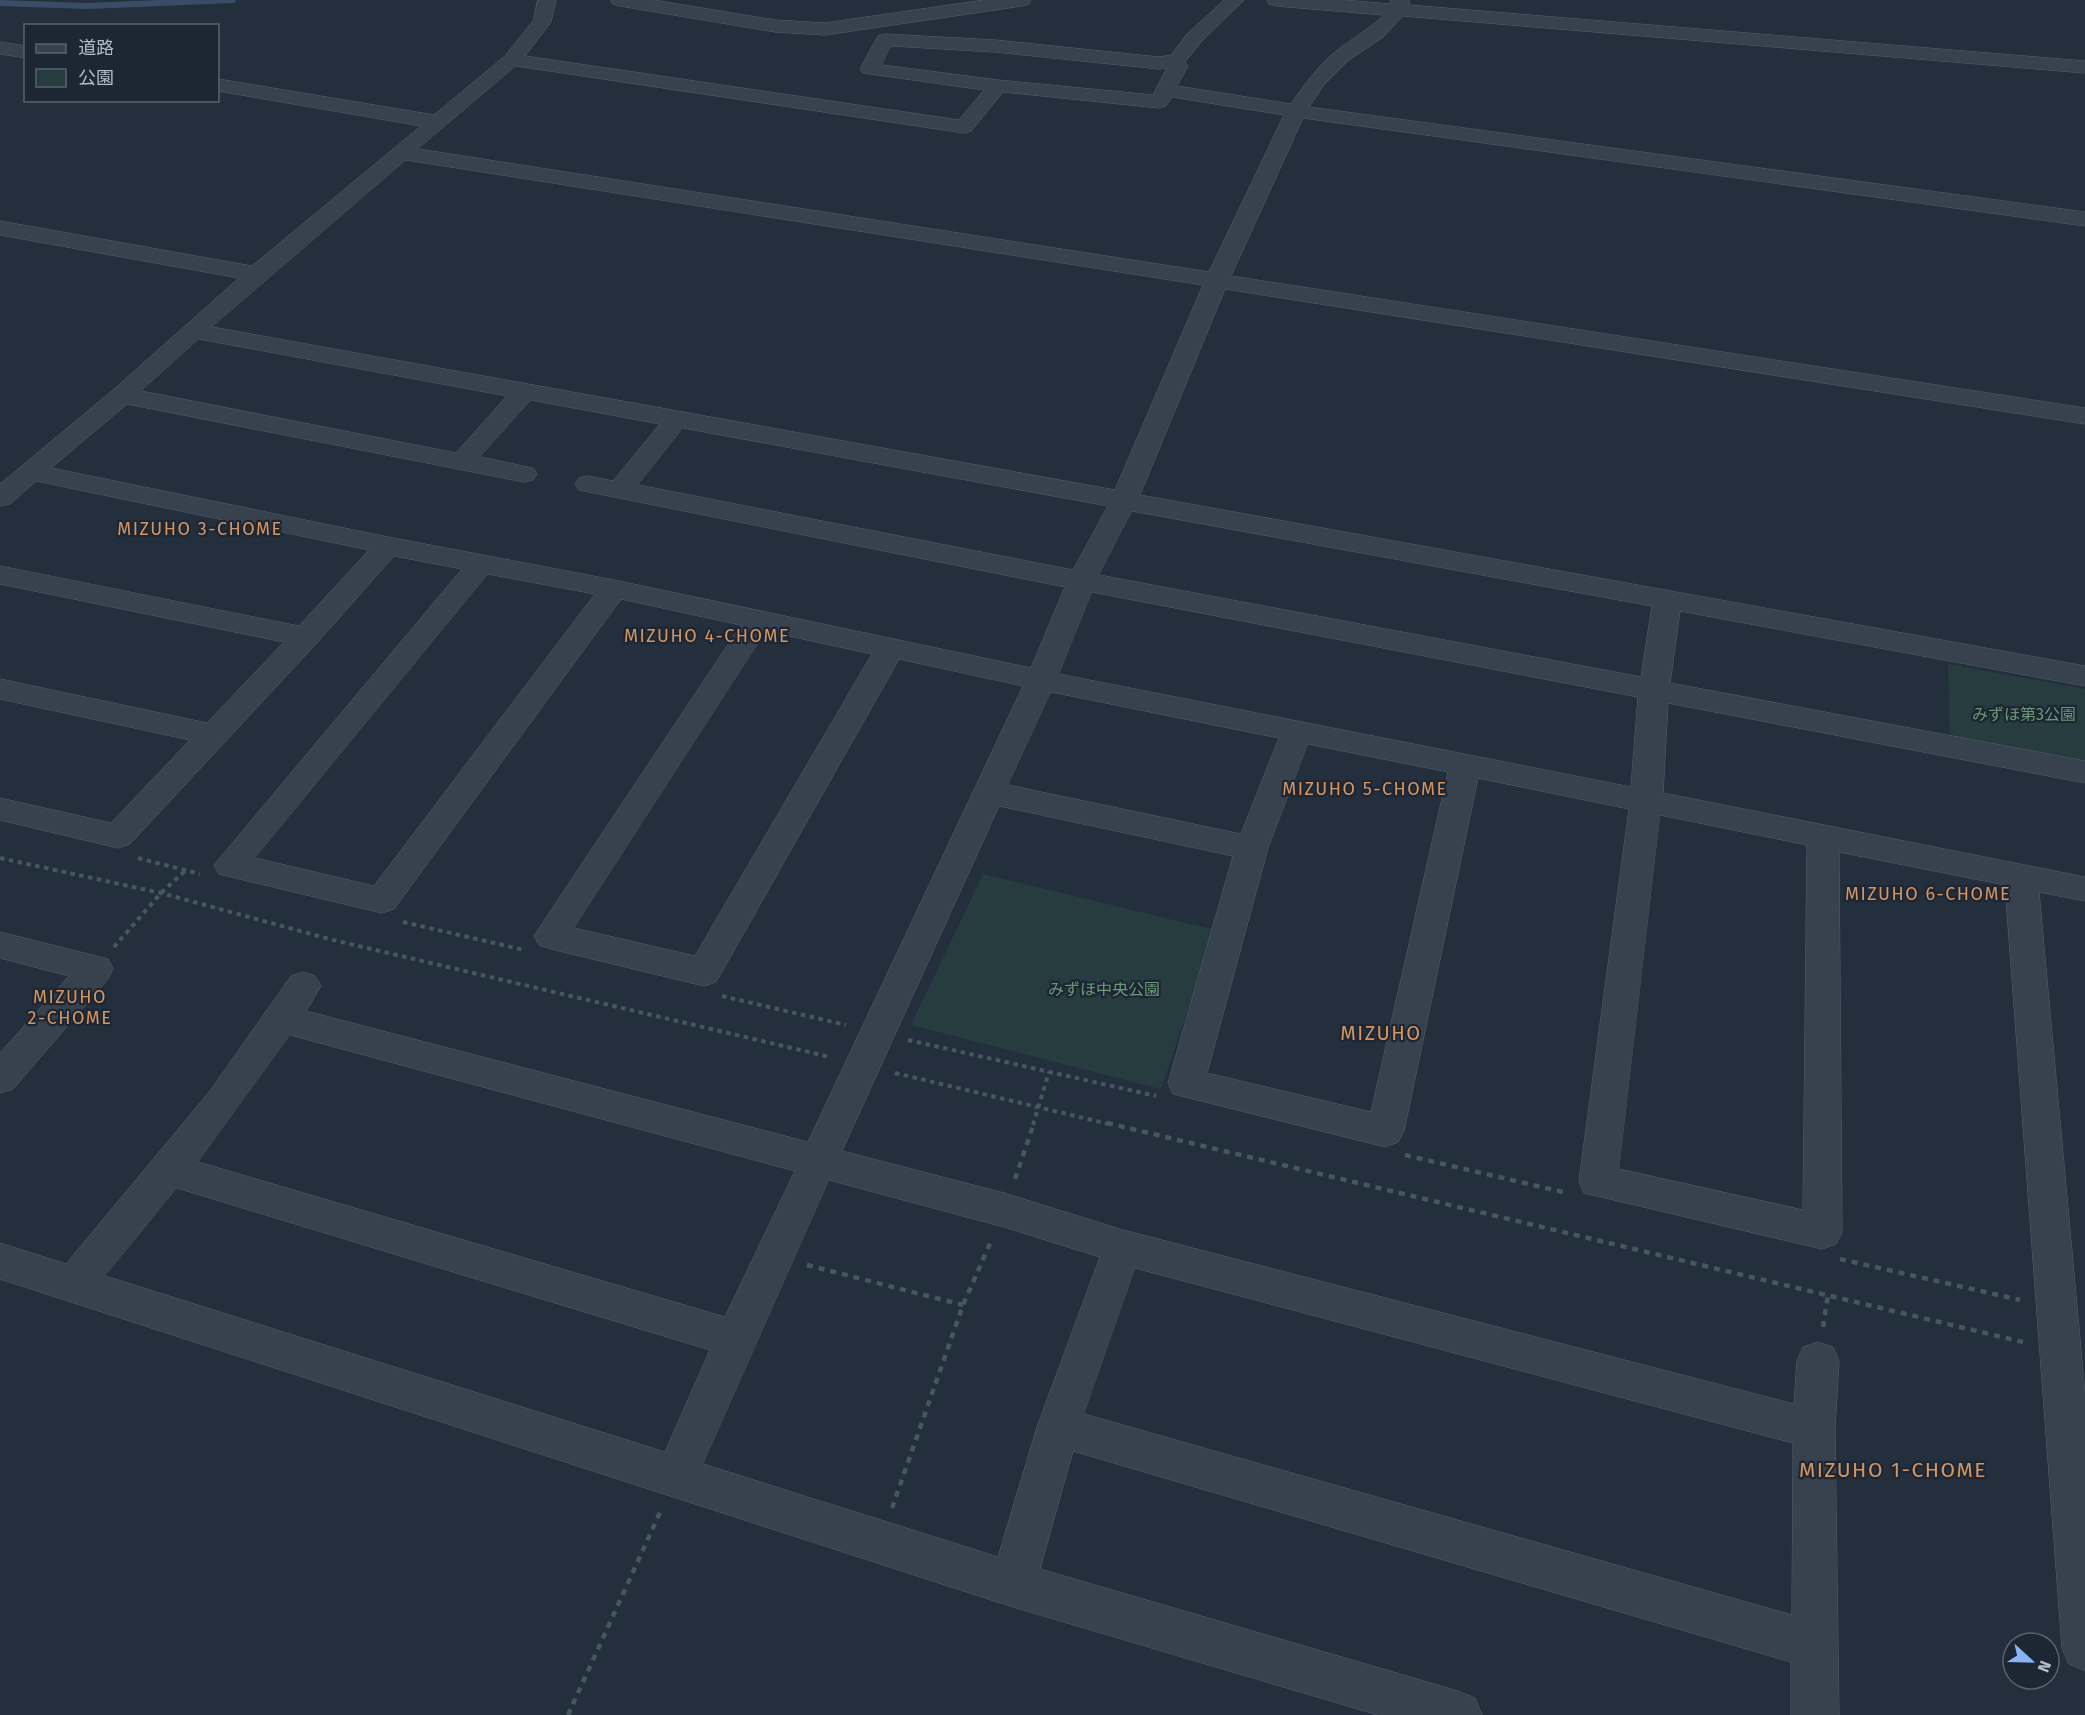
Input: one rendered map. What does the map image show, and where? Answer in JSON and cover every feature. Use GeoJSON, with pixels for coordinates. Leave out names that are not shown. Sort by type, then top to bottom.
{"type":"FeatureCollection","features":[{"type":"Feature","properties":{"kind":"street"},"geometry":{"type":"LineString","coordinates":[[12,484],[122,395],[257,274],[512,60],[542,22],[547,0]]}},
{"type":"Feature","properties":{"kind":"street"},"geometry":{"type":"LineString","coordinates":[[620,0],[776,26],[825,29],[1022,0]]}},
{"type":"Feature","properties":{"kind":"street"},"geometry":{"type":"LineString","coordinates":[[1170,61],[1178,66],[1159,102],[998,86],[870,69],[885,40],[995,46],[1160,63],[1179,59],[1194,38],[1235,0]]}},
{"type":"Feature","properties":{"kind":"street"},"geometry":{"type":"LineString","coordinates":[[1276,0],[1400,5],[2085,67]]}},
{"type":"Feature","properties":{"kind":"street"},"geometry":{"type":"LineString","coordinates":[[675,1478],[736,1339],[1041,680],[1082,581],[1124,501],[1216,282],[1296,111],[1316,82],[1342,56],[1375,34],[1400,5]]}},
{"type":"Feature","properties":{"kind":"street"},"geometry":{"type":"LineString","coordinates":[[0,48],[24,52]]}},
{"type":"Feature","properties":{"kind":"street"},"geometry":{"type":"LineString","coordinates":[[512,60],[964,127],[998,86]]}},
{"type":"Feature","properties":{"kind":"street"},"geometry":{"type":"LineString","coordinates":[[219,85],[437,122]]}},
{"type":"Feature","properties":{"kind":"street"},"geometry":{"type":"LineString","coordinates":[[1166,90],[1296,111],[2085,219]]}},
{"type":"Feature","properties":{"kind":"street"},"geometry":{"type":"LineString","coordinates":[[401,153],[2085,416]]}},
{"type":"Feature","properties":{"kind":"street"},"geometry":{"type":"LineString","coordinates":[[0,228],[257,274]]}},
{"type":"Feature","properties":{"kind":"street"},"geometry":{"type":"LineString","coordinates":[[195,331],[2085,675]]}},
{"type":"Feature","properties":{"kind":"street"},"geometry":{"type":"LineString","coordinates":[[462,462],[526,390]]}},
{"type":"Feature","properties":{"kind":"street"},"geometry":{"type":"LineString","coordinates":[[122,395],[524,474]]}},
{"type":"Feature","properties":{"kind":"street"},"geometry":{"type":"LineString","coordinates":[[620,490],[678,418]]}},
{"type":"Feature","properties":{"kind":"street"},"geometry":{"type":"LineString","coordinates":[[12,484],[388,546],[614,589],[1041,680],[2085,889]]}},
{"type":"Feature","properties":{"kind":"street"},"geometry":{"type":"LineString","coordinates":[[588,484],[1082,581],[2085,772]]}},
{"type":"Feature","properties":{"kind":"street"},"geometry":{"type":"LineString","coordinates":[[0,808],[118,836],[388,546]]}},
{"type":"Feature","properties":{"kind":"street"},"geometry":{"type":"LineString","coordinates":[[481,564],[231,865],[382,900],[614,589]]}},
{"type":"Feature","properties":{"kind":"street"},"geometry":{"type":"LineString","coordinates":[[0,575],[306,636]]}},
{"type":"Feature","properties":{"kind":"street"},"geometry":{"type":"LineString","coordinates":[[1667,600],[1654,689],[1646,801],[1598,1181],[1822,1232],[1823,837]]}},
{"type":"Feature","properties":{"kind":"street"},"geometry":{"type":"LineString","coordinates":[[759,620],[551,936],[704,972],[891,647]]}},
{"type":"Feature","properties":{"kind":"street"},"geometry":{"type":"LineString","coordinates":[[0,689],[214,735]]}},
{"type":"Feature","properties":{"kind":"street"},"geometry":{"type":"LineString","coordinates":[[1298,731],[1252,848],[1186,1083],[1385,1131],[1466,765]]}},
{"type":"Feature","properties":{"kind":"street"},"geometry":{"type":"LineString","coordinates":[[988,792],[1252,848]]}},
{"type":"Feature","properties":{"kind":"street"},"geometry":{"type":"LineString","coordinates":[[2021,877],[2066,1295],[2062,1351],[2083,1597],[2085,1648]]}},
{"type":"Feature","properties":{"kind":"street"},"geometry":{"type":"LineString","coordinates":[[0,945],[96,969],[0,1078]]}},
{"type":"Feature","properties":{"kind":"street"},"geometry":{"type":"LineString","coordinates":[[74,1284],[170,1170],[283,1018],[303,986]]}},
{"type":"Feature","properties":{"kind":"street"},"geometry":{"type":"LineString","coordinates":[[283,1018],[1004,1210],[1123,1246],[1814,1429]]}},
{"type":"Feature","properties":{"kind":"street"},"geometry":{"type":"LineString","coordinates":[[170,1170],[736,1339]]}},
{"type":"Feature","properties":{"kind":"street"},"geometry":{"type":"LineString","coordinates":[[1013,1584],[1058,1427],[1123,1246]]}},
{"type":"Feature","properties":{"kind":"street"},"geometry":{"type":"LineString","coordinates":[[0,1262],[1013,1584],[1458,1715]]}},
{"type":"Feature","properties":{"kind":"street"},"geometry":{"type":"LineString","coordinates":[[1815,1715],[1814,1429],[1818,1361]]}},
{"type":"Feature","properties":{"kind":"street"},"geometry":{"type":"LineString","coordinates":[[1058,1427],[1814,1646]]}},
{"type":"Feature","properties":{"kind":"path"},"geometry":{"type":"LineString","coordinates":[[130,856],[207,876]]}},
{"type":"Feature","properties":{"kind":"path"},"geometry":{"type":"LineString","coordinates":[[0,858],[161,893],[333,940],[540,987],[2062,1351]]}},
{"type":"Feature","properties":{"kind":"path"},"geometry":{"type":"LineString","coordinates":[[96,969],[161,893],[186,870]]}},
{"type":"Feature","properties":{"kind":"path"},"geometry":{"type":"LineString","coordinates":[[394,920],[531,952]]}},
{"type":"Feature","properties":{"kind":"path"},"geometry":{"type":"LineString","coordinates":[[716,994],[1164,1098]]}},
{"type":"Feature","properties":{"kind":"path"},"geometry":{"type":"LineString","coordinates":[[879,1542],[963,1305],[1004,1210],[1040,1108],[1049,1072]]}},
{"type":"Feature","properties":{"kind":"path"},"geometry":{"type":"LineString","coordinates":[[1403,1154],[1574,1194]]}},
{"type":"Feature","properties":{"kind":"path"},"geometry":{"type":"LineString","coordinates":[[775,1256],[963,1305]]}},
{"type":"Feature","properties":{"kind":"path"},"geometry":{"type":"LineString","coordinates":[[1836,1258],[1927,1281],[2066,1295]]}},
{"type":"Feature","properties":{"kind":"path"},"geometry":{"type":"LineString","coordinates":[[568,1715],[675,1478]]}},
{"type":"Feature","properties":{"kind":"green space","name":"みずほ第3公園"},"geometry":{"type":"Polygon","coordinates":[[[1948,664],[2085,689],[2085,762],[1950,736],[1948,664]]]}},
{"type":"Feature","properties":{"kind":"green space","name":"みずほ中央公園"},"geometry":{"type":"Polygon","coordinates":[[[983,874],[1215,930],[1161,1089],[911,1025],[983,874]]]}},
{"type":"Feature","properties":{"kind":"waterway"},"geometry":{"type":"LineString","coordinates":[[0,3],[87,6],[233,0]]}},
{"type":"Feature","properties":{"kind":"district","name":"MIZUHO 3-CHOME"},"geometry":{"type":"Point","coordinates":[200,529]}},
{"type":"Feature","properties":{"kind":"district","name":"MIZUHO 4-CHOME"},"geometry":{"type":"Point","coordinates":[707,636]}},
{"type":"Feature","properties":{"kind":"district","name":"MIZUHO 5-CHOME"},"geometry":{"type":"Point","coordinates":[1365,789]}},
{"type":"Feature","properties":{"kind":"district","name":"MIZUHO 6-CHOME"},"geometry":{"type":"Point","coordinates":[1928,894]}},
{"type":"Feature","properties":{"kind":"district","name":"MIZUHO 2-CHOME"},"geometry":{"type":"Point","coordinates":[70,1007]}},
{"type":"Feature","properties":{"kind":"district","name":"MIZUHO"},"geometry":{"type":"Point","coordinates":[1381,1033]}},
{"type":"Feature","properties":{"kind":"district","name":"MIZUHO 1-CHOME"},"geometry":{"type":"Point","coordinates":[1893,1470]}}]}
